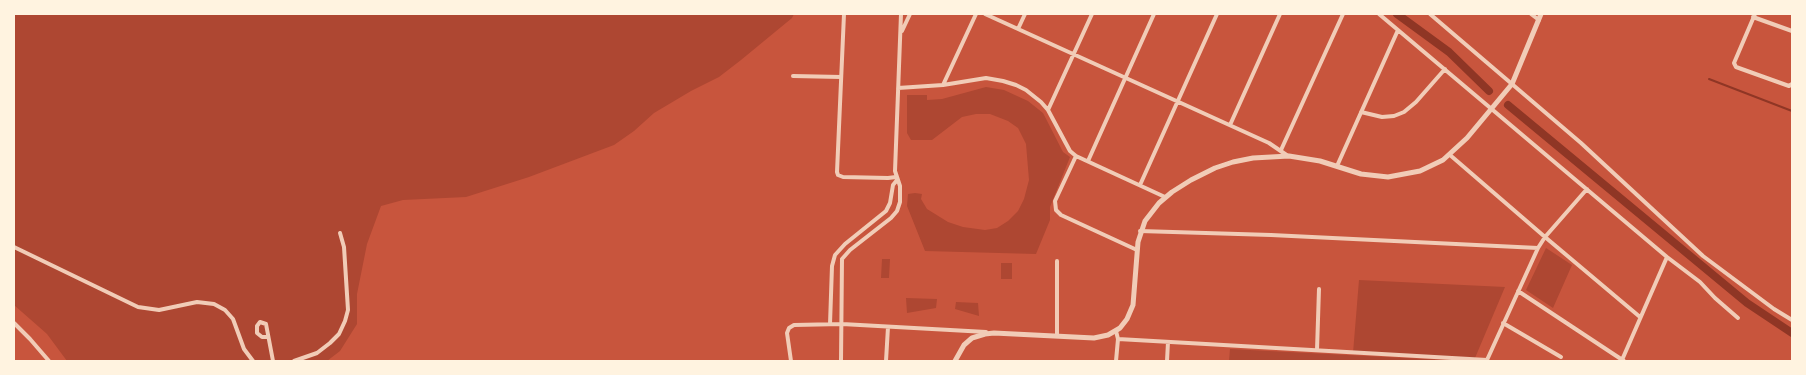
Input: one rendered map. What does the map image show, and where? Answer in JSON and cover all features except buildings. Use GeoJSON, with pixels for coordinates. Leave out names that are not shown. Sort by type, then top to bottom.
{"type":"FeatureCollection","features":[{"type":"Feature","properties":{"kind":"street"},"geometry":{"type":"LineString","coordinates":[[844,14],[836,169],[838,175],[843,177],[897,178]]}},
{"type":"Feature","properties":{"kind":"street"},"geometry":{"type":"LineString","coordinates":[[841,361],[841,266],[843,256],[894,215],[900,202],[900,189],[895,171],[901,14]]}},
{"type":"Feature","properties":{"kind":"street"},"geometry":{"type":"LineString","coordinates":[[900,33],[910,14]]}},
{"type":"Feature","properties":{"kind":"street"},"geometry":{"type":"LineString","coordinates":[[943,85],[976,14]]}},
{"type":"Feature","properties":{"kind":"street"},"geometry":{"type":"LineString","coordinates":[[985,14],[1230,125],[1281,150],[1289,156]]}},
{"type":"Feature","properties":{"kind":"street"},"geometry":{"type":"LineString","coordinates":[[1018,29],[1025,14]]}},
{"type":"Feature","properties":{"kind":"street"},"geometry":{"type":"LineString","coordinates":[[1048,110],[1092,14]]}},
{"type":"Feature","properties":{"kind":"street"},"geometry":{"type":"LineString","coordinates":[[1088,161],[1154,14]]}},
{"type":"Feature","properties":{"kind":"street"},"geometry":{"type":"LineString","coordinates":[[1140,185],[1217,14]]}},
{"type":"Feature","properties":{"kind":"street"},"geometry":{"type":"LineString","coordinates":[[1230,125],[1280,14]]}},
{"type":"Feature","properties":{"kind":"street"},"geometry":{"type":"LineString","coordinates":[[1281,150],[1343,14]]}},
{"type":"Feature","properties":{"kind":"street"},"geometry":{"type":"LineString","coordinates":[[1379,14],[1667,257],[1700,282],[1738,318]]}},
{"type":"Feature","properties":{"kind":"street"},"geometry":{"type":"LineString","coordinates":[[1430,14],[1581,143],[1703,256],[1792,320]]}},
{"type":"Feature","properties":{"kind":"street"},"geometry":{"type":"LineString","coordinates":[[1531,14],[1539,20]]}},
{"type":"Feature","properties":{"kind":"street"},"geometry":{"type":"LineString","coordinates":[[791,361],[788,332],[794,324],[842,324],[1094,338],[1108,335],[1116,331],[1125,322],[1132,310],[1140,231],[1150,214],[1166,197],[1191,180],[1224,165],[1253,158],[1289,156],[1312,159],[1370,176],[1396,176],[1428,168],[1450,155],[1467,138],[1512,84],[1541,14]]}},
{"type":"Feature","properties":{"kind":"street"},"geometry":{"type":"LineString","coordinates":[[1792,31],[1754,15],[1734,63],[1736,67],[1789,86],[1792,84]]}},
{"type":"Feature","properties":{"kind":"street"},"geometry":{"type":"LineString","coordinates":[[1337,166],[1398,30]]}},
{"type":"Feature","properties":{"kind":"street"},"geometry":{"type":"LineString","coordinates":[[1361,112],[1394,116],[1404,112],[1416,102],[1445,69]]}},
{"type":"Feature","properties":{"kind":"street"},"geometry":{"type":"LineString","coordinates":[[793,76],[841,77]]}},
{"type":"Feature","properties":{"kind":"street"},"geometry":{"type":"LineString","coordinates":[[898,88],[943,85],[978,78],[1003,81],[1026,90],[1036,97],[1048,110],[1070,151],[1076,156],[1166,197]]}},
{"type":"Feature","properties":{"kind":"street"},"geometry":{"type":"LineString","coordinates":[[1450,155],[1640,317]]}},
{"type":"Feature","properties":{"kind":"street"},"geometry":{"type":"LineString","coordinates":[[1076,156],[1056,200],[1055,208],[1061,215],[1137,250]]}},
{"type":"Feature","properties":{"kind":"street"},"geometry":{"type":"LineString","coordinates":[[830,324],[832,266],[837,253],[845,244],[886,211],[890,203],[893,185],[897,178]]}},
{"type":"Feature","properties":{"kind":"street"},"geometry":{"type":"LineString","coordinates":[[1118,339],[1486,360],[1538,248],[1545,237],[1587,189]]}},
{"type":"Feature","properties":{"kind":"street"},"geometry":{"type":"LineString","coordinates":[[1140,231],[1272,234],[1538,248]]}},
{"type":"Feature","properties":{"kind":"street"},"geometry":{"type":"LineString","coordinates":[[294,361],[317,353],[330,343],[339,334],[345,321],[348,310],[344,247],[340,233]]}},
{"type":"Feature","properties":{"kind":"street"},"geometry":{"type":"LineString","coordinates":[[14,247],[138,307],[160,310],[197,302],[214,304],[225,310],[233,319],[244,349],[253,361]]}},
{"type":"Feature","properties":{"kind":"street"},"geometry":{"type":"LineString","coordinates":[[837,253],[843,256]]}},
{"type":"Feature","properties":{"kind":"street"},"geometry":{"type":"LineString","coordinates":[[1518,291],[1623,361],[1667,257]]}},
{"type":"Feature","properties":{"kind":"street"},"geometry":{"type":"LineString","coordinates":[[1056,336],[1058,261]]}},
{"type":"Feature","properties":{"kind":"street"},"geometry":{"type":"LineString","coordinates":[[1317,350],[1320,289]]}},
{"type":"Feature","properties":{"kind":"street"},"geometry":{"type":"LineString","coordinates":[[14,323],[49,361]]}},
{"type":"Feature","properties":{"kind":"street"},"geometry":{"type":"LineString","coordinates":[[1503,323],[1561,357]]}},
{"type":"Feature","properties":{"kind":"street"},"geometry":{"type":"LineString","coordinates":[[886,361],[888,327]]}},
{"type":"Feature","properties":{"kind":"street"},"geometry":{"type":"LineString","coordinates":[[1116,331],[1118,339],[1116,361]]}},
{"type":"Feature","properties":{"kind":"street"},"geometry":{"type":"LineString","coordinates":[[955,361],[964,345],[972,338],[994,332]]}},
{"type":"Feature","properties":{"kind":"street"},"geometry":{"type":"LineString","coordinates":[[268,337],[273,361]]}},
{"type":"Feature","properties":{"kind":"street"},"geometry":{"type":"LineString","coordinates":[[1167,361],[1168,342]]}},
{"type":"Feature","properties":{"kind":"shaded area"},"geometry":{"type":"Polygon","coordinates":[[[14,14],[794,14],[792,18],[719,77],[654,113],[634,131],[614,145],[529,177],[466,197],[403,200],[381,206],[367,244],[357,294],[357,324],[340,351],[327,361],[67,361],[47,334],[14,305],[14,14]]]}},
{"type":"Feature","properties":{"kind":"shaded area"},"geometry":{"type":"Polygon","coordinates":[[[986,87],[1004,90],[1028,101],[1043,113],[1063,152],[1070,157],[1050,207],[1050,220],[1036,254],[925,251],[907,206],[908,194],[922,194],[921,199],[927,209],[948,222],[963,227],[985,230],[997,228],[1008,221],[1018,211],[1024,199],[1029,180],[1026,144],[1018,128],[1008,121],[990,114],[976,114],[962,117],[932,140],[911,140],[907,133],[907,95],[927,95],[927,100],[942,99],[986,87]]]}},
{"type":"Feature","properties":{"kind":"shaded area"},"geometry":{"type":"Polygon","coordinates":[[[1546,248],[1572,265],[1553,308],[1526,290],[1546,248]]]}},
{"type":"Feature","properties":{"kind":"shaded area"},"geometry":{"type":"Polygon","coordinates":[[[882,259],[890,259],[889,278],[881,278],[882,259]]]}},
{"type":"Feature","properties":{"kind":"shaded area"},"geometry":{"type":"Polygon","coordinates":[[[1001,263],[1012,263],[1012,279],[1001,279],[1001,263]]]}},
{"type":"Feature","properties":{"kind":"shaded area"},"geometry":{"type":"Polygon","coordinates":[[[1359,280],[1505,287],[1475,358],[1353,353],[1359,280]]]}},
{"type":"Feature","properties":{"kind":"shaded area"},"geometry":{"type":"Polygon","coordinates":[[[906,298],[937,299],[936,308],[907,313],[906,298]]]}},
{"type":"Feature","properties":{"kind":"shaded area"},"geometry":{"type":"Polygon","coordinates":[[[956,302],[978,303],[979,316],[955,309],[956,302]]]}},
{"type":"Feature","properties":{"kind":"shaded area"},"geometry":{"type":"Polygon","coordinates":[[[1230,349],[1465,361],[1229,361],[1230,349]]]}},
{"type":"Feature","properties":{"kind":"waterway"},"geometry":{"type":"LineString","coordinates":[[1397,14],[1449,52],[1489,91]]}},
{"type":"Feature","properties":{"kind":"waterway"},"geometry":{"type":"LineString","coordinates":[[1709,79],[1792,111]]}},
{"type":"Feature","properties":{"kind":"waterway"},"geometry":{"type":"LineString","coordinates":[[1508,105],[1747,303],[1792,333]]}}]}
